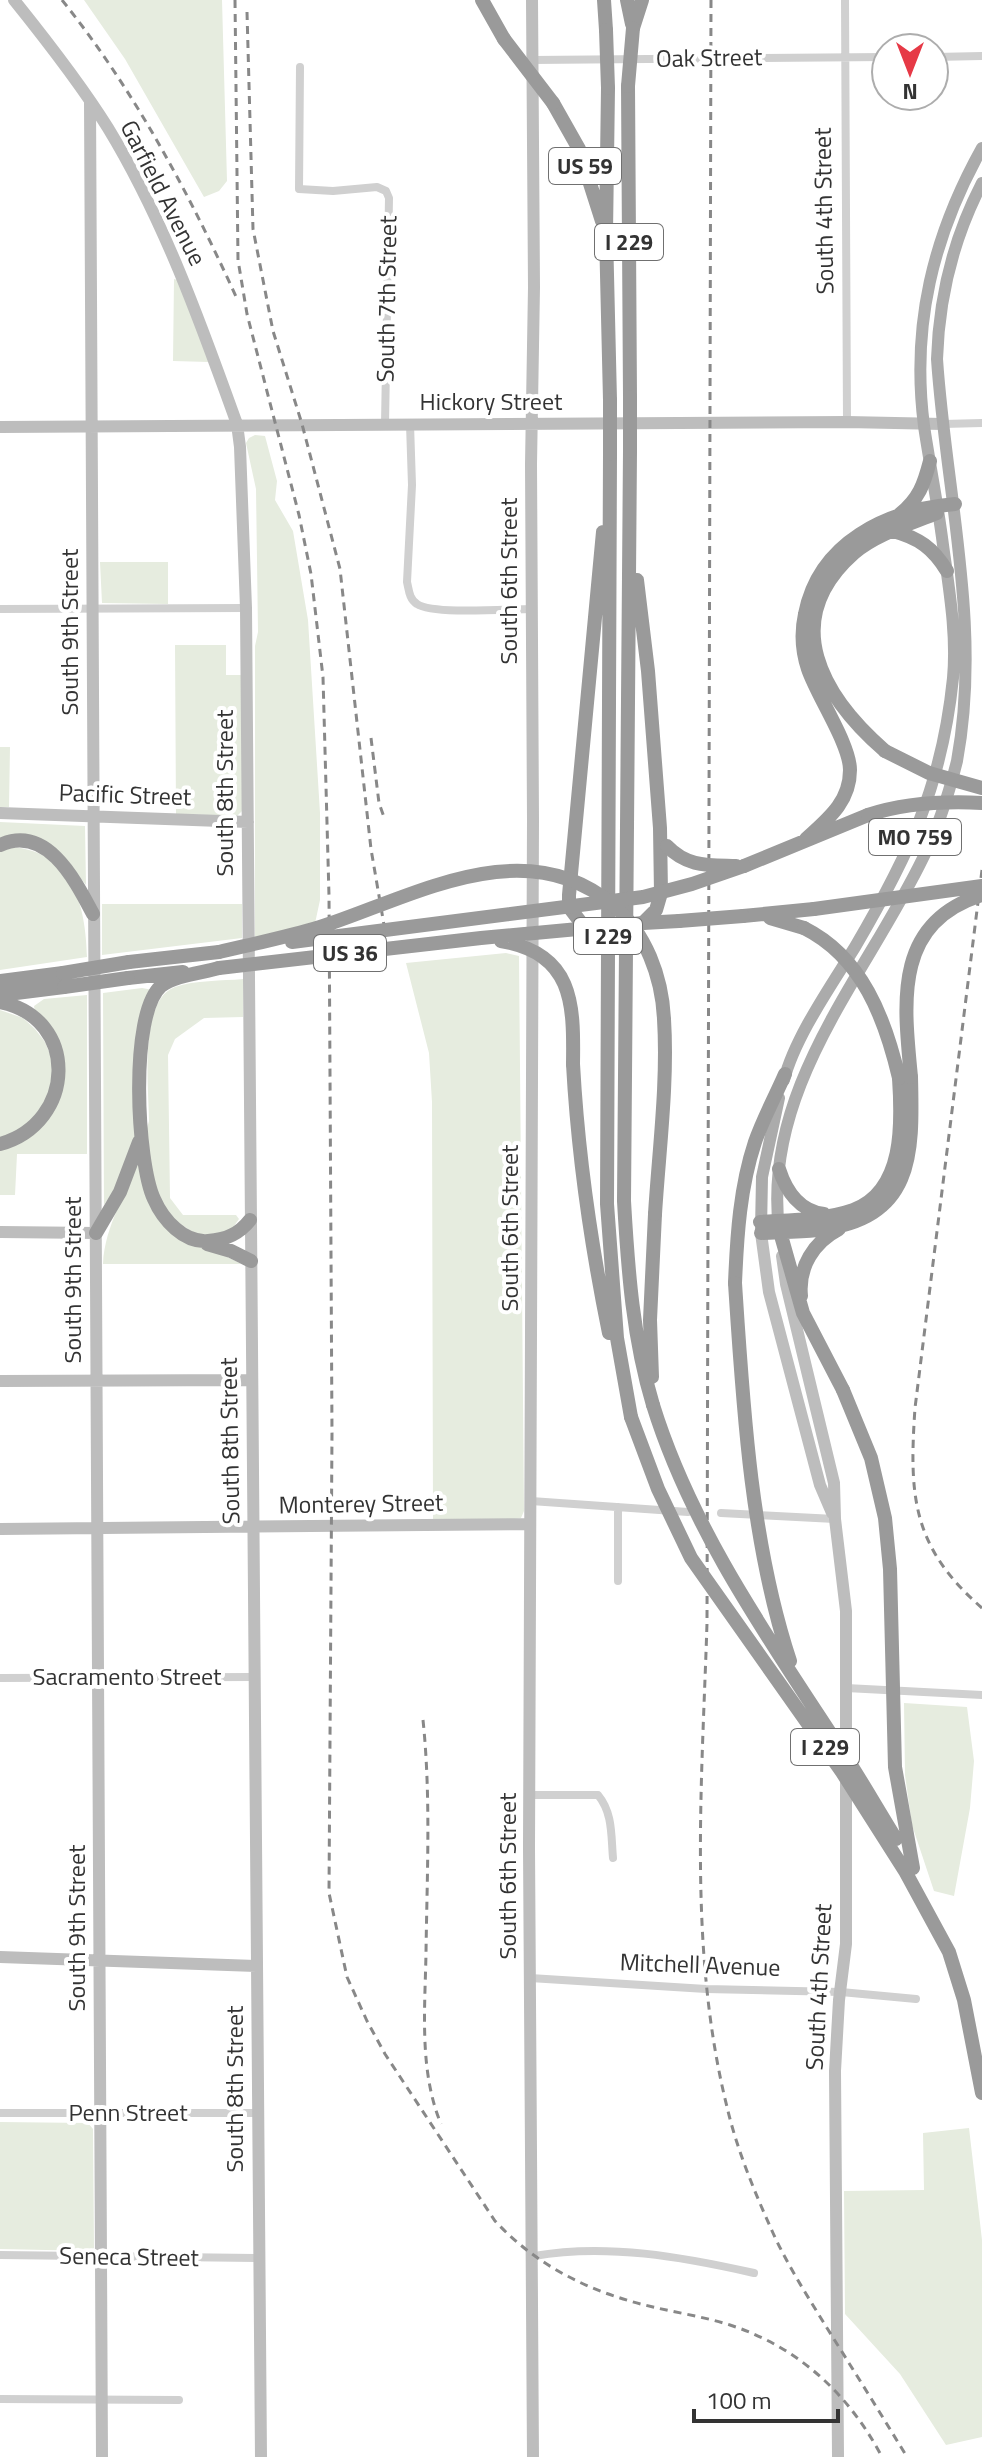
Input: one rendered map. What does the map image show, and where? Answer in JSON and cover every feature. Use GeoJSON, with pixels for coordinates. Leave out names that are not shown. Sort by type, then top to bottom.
{"type":"FeatureCollection","features":[{"type":"Feature","properties":{"kind":"highway","name":"US 59"},"geometry":{"type":"LineString","coordinates":[[482,0],[504,39],[553,103],[579,149],[606,233]]}},
{"type":"Feature","properties":{"kind":"highway","name":"I 229"},"geometry":{"type":"LineString","coordinates":[[604,0],[608,88],[606,233],[610,400],[607,1204],[617,1338],[631,1417],[654,1479],[691,1558],[814,1732],[905,1871],[949,1952],[964,2000],[982,2092]]}},
{"type":"Feature","properties":{"kind":"highway","name":"I 229"},"geometry":{"type":"LineString","coordinates":[[627,0],[633,28],[628,86],[630,451],[624,1201],[636,1332],[643,1371],[667,1451],[687,1495],[748,1604],[913,1868],[949,1953],[964,2000],[982,2092]]}},
{"type":"Feature","properties":{"kind":"highway"},"geometry":{"type":"LineString","coordinates":[[633,28],[642,0]]}},
{"type":"Feature","properties":{"kind":"highway"},"geometry":{"type":"LineString","coordinates":[[900,515],[923,489],[930,461]]}},
{"type":"Feature","properties":{"kind":"highway"},"geometry":{"type":"LineString","coordinates":[[585,928],[569,907],[599,549],[609,500]]}},
{"type":"Feature","properties":{"kind":"highway"},"geometry":{"type":"LineString","coordinates":[[806,839],[841,805],[847,793],[850,767],[808,669],[802,646],[808,596],[820,571],[836,552],[858,535],[900,515],[955,504]]}},
{"type":"Feature","properties":{"kind":"highway"},"geometry":{"type":"LineString","coordinates":[[938,509],[856,552],[838,569],[824,591],[816,618],[814,640],[829,690],[848,715],[885,751],[929,773],[982,788]]}},
{"type":"Feature","properties":{"kind":"highway"},"geometry":{"type":"LineString","coordinates":[[629,516],[648,671],[663,848],[661,893],[656,910],[643,923]]}},
{"type":"Feature","properties":{"kind":"highway"},"geometry":{"type":"LineString","coordinates":[[893,531],[925,544],[937,554],[947,571]]}},
{"type":"Feature","properties":{"kind":"highway","name":"US 36"},"geometry":{"type":"LineString","coordinates":[[0,995],[63,980],[219,952],[661,893],[744,866],[889,808],[954,801],[982,803]]}},
{"type":"Feature","properties":{"kind":"highway"},"geometry":{"type":"LineString","coordinates":[[0,845],[31,842],[55,855],[67,868],[93,914]]}},
{"type":"Feature","properties":{"kind":"highway"},"geometry":{"type":"LineString","coordinates":[[663,848],[678,858],[701,865],[744,866]]}},
{"type":"Feature","properties":{"kind":"highway"},"geometry":{"type":"LineString","coordinates":[[219,952],[317,928],[484,872],[526,870],[561,876],[586,885],[622,913],[637,932],[654,966],[664,1019],[650,1320],[653,1405]]}},
{"type":"Feature","properties":{"kind":"highway","name":"US 36"},"geometry":{"type":"LineString","coordinates":[[128,970],[219,968],[481,938],[748,916],[982,886]]}},
{"type":"Feature","properties":{"kind":"highway"},"geometry":{"type":"LineString","coordinates":[[803,1313],[800,1285],[813,1249],[827,1235],[877,1211],[901,1184],[910,1140],[905,1078],[905,987],[910,965],[930,929],[943,915],[961,902],[982,895]]}},
{"type":"Feature","properties":{"kind":"highway"},"geometry":{"type":"LineString","coordinates":[[748,916],[777,919],[804,928],[827,941],[856,970],[905,1078],[897,1152],[889,1177],[874,1196],[856,1209],[761,1228]]}},
{"type":"Feature","properties":{"kind":"highway"},"geometry":{"type":"LineString","coordinates":[[481,938],[527,946],[542,954],[555,966],[564,984],[573,1031],[576,1114],[592,1236],[611,1343],[631,1417]]}},
{"type":"Feature","properties":{"kind":"highway"},"geometry":{"type":"LineString","coordinates":[[219,968],[171,981],[163,985],[151,1001],[140,1041],[141,1130],[146,1175],[159,1210],[177,1230],[251,1261]]}},
{"type":"Feature","properties":{"kind":"highway","name":"US 36"},"geometry":{"type":"LineString","coordinates":[[0,981],[63,980]]}},
{"type":"Feature","properties":{"kind":"highway"},"geometry":{"type":"LineString","coordinates":[[0,1002],[20,1009],[42,1026],[55,1048],[60,1072],[55,1096],[44,1118],[24,1134],[0,1144]]}},
{"type":"Feature","properties":{"kind":"highway"},"geometry":{"type":"LineString","coordinates":[[785,1074],[755,1140],[747,1172],[739,1220],[735,1283],[740,1358],[764,1565],[775,1612],[814,1732]]}},
{"type":"Feature","properties":{"kind":"highway"},"geometry":{"type":"LineString","coordinates":[[96,1233],[128,1176],[136,1157],[141,1130]]}},
{"type":"Feature","properties":{"kind":"highway"},"geometry":{"type":"LineString","coordinates":[[779,1169],[785,1186],[797,1201],[815,1213],[832,1215]]}},
{"type":"Feature","properties":{"kind":"highway"},"geometry":{"type":"LineString","coordinates":[[201,1242],[232,1236],[250,1220]]}},
{"type":"Feature","properties":{"kind":"highway"},"geometry":{"type":"LineString","coordinates":[[779,1226],[820,1229],[854,1221]]}},
{"type":"Feature","properties":{"kind":"highway"},"geometry":{"type":"LineString","coordinates":[[779,1226],[803,1313],[843,1390],[871,1458],[885,1518],[895,1767],[913,1868]]}},
{"type":"Feature","properties":{"kind":"main road","name":"Garfield Avenue"},"geometry":{"type":"LineString","coordinates":[[14,0],[108,129],[148,203],[188,291],[237,424]]}},
{"type":"Feature","properties":{"kind":"main road","name":"South 6th Street"},"geometry":{"type":"LineString","coordinates":[[532,0],[530,1978],[533,2457]]}},
{"type":"Feature","properties":{"kind":"main road","name":"South 9th Street"},"geometry":{"type":"LineString","coordinates":[[90,102],[102,2457]]}},
{"type":"Feature","properties":{"kind":"main road","name":"MO 759"},"geometry":{"type":"LineString","coordinates":[[785,1074],[810,1022],[915,836],[943,748],[953,673],[953,634],[947,571],[924,424],[921,354],[924,305],[933,259],[962,183],[982,148]]}},
{"type":"Feature","properties":{"kind":"main road","name":"MO 759"},"geometry":{"type":"LineString","coordinates":[[779,1226],[779,1169],[791,1111],[801,1082],[817,1045],[925,855],[956,762],[965,721],[970,641],[967,591],[943,424],[937,359],[938,323],[954,246],[982,183]]}},
{"type":"Feature","properties":{"kind":"main road","name":"South 8th Street"},"geometry":{"type":"LineString","coordinates":[[237,424],[246,608],[261,2457]]}},
{"type":"Feature","properties":{"kind":"main road","name":"Hickory Street"},"geometry":{"type":"LineString","coordinates":[[0,427],[943,424]]}},
{"type":"Feature","properties":{"kind":"main road","name":"Pacific Street"},"geometry":{"type":"LineString","coordinates":[[0,813],[248,822]]}},
{"type":"Feature","properties":{"kind":"main road"},"geometry":{"type":"LineString","coordinates":[[785,1074],[762,1177],[761,1228],[769,1292],[820,1485],[835,1519]]}},
{"type":"Feature","properties":{"kind":"main road"},"geometry":{"type":"LineString","coordinates":[[779,1226],[786,1284],[834,1483],[835,1519]]}},
{"type":"Feature","properties":{"kind":"main road"},"geometry":{"type":"LineString","coordinates":[[0,1232],[96,1233]]}},
{"type":"Feature","properties":{"kind":"main road"},"geometry":{"type":"LineString","coordinates":[[0,1381],[252,1380]]}},
{"type":"Feature","properties":{"kind":"main road","name":"South 4th Street"},"geometry":{"type":"LineString","coordinates":[[835,1519],[845,1579],[846,1688],[846,1944],[835,2071],[838,2457]]}},
{"type":"Feature","properties":{"kind":"main road","name":"Monterey Street"},"geometry":{"type":"LineString","coordinates":[[0,1529],[530,1524]]}},
{"type":"Feature","properties":{"kind":"main road"},"geometry":{"type":"LineString","coordinates":[[0,1957],[257,1966]]}},
{"type":"Feature","properties":{"kind":"street","name":"South 4th Street"},"geometry":{"type":"LineString","coordinates":[[845,0],[847,422]]}},
{"type":"Feature","properties":{"kind":"street"},"geometry":{"type":"LineString","coordinates":[[950,57],[982,56]]}},
{"type":"Feature","properties":{"kind":"street","name":"Oak Street"},"geometry":{"type":"LineString","coordinates":[[532,60],[870,57]]}},
{"type":"Feature","properties":{"kind":"street","name":"South 7th Street"},"geometry":{"type":"LineString","coordinates":[[300,67],[299,189],[333,191],[377,187],[386,191],[389,198],[385,424]]}},
{"type":"Feature","properties":{"kind":"street","name":"Hickory Street"},"geometry":{"type":"LineString","coordinates":[[943,424],[982,423]]}},
{"type":"Feature","properties":{"kind":"street"},"geometry":{"type":"LineString","coordinates":[[410,424],[412,485],[407,582],[410,596],[415,603],[428,607],[531,609]]}},
{"type":"Feature","properties":{"kind":"street"},"geometry":{"type":"LineString","coordinates":[[0,609],[246,608]]}},
{"type":"Feature","properties":{"kind":"street"},"geometry":{"type":"LineString","coordinates":[[531,1501],[688,1512]]}},
{"type":"Feature","properties":{"kind":"street"},"geometry":{"type":"LineString","coordinates":[[618,1507],[618,1581]]}},
{"type":"Feature","properties":{"kind":"street"},"geometry":{"type":"LineString","coordinates":[[721,1513],[835,1519]]}},
{"type":"Feature","properties":{"kind":"street","name":"Sacramento Street"},"geometry":{"type":"LineString","coordinates":[[0,1678],[253,1677]]}},
{"type":"Feature","properties":{"kind":"street"},"geometry":{"type":"LineString","coordinates":[[846,1688],[982,1695]]}},
{"type":"Feature","properties":{"kind":"street"},"geometry":{"type":"LineString","coordinates":[[530,1795],[598,1795],[605,1803],[611,1824],[613,1858]]}},
{"type":"Feature","properties":{"kind":"street","name":"Mitchell Avenue"},"geometry":{"type":"LineString","coordinates":[[530,1978],[706,1989],[841,1992],[916,1999]]}},
{"type":"Feature","properties":{"kind":"street","name":"Penn Street"},"geometry":{"type":"LineString","coordinates":[[0,2113],[256,2113]]}},
{"type":"Feature","properties":{"kind":"street"},"geometry":{"type":"LineString","coordinates":[[534,2256],[580,2250],[673,2257],[754,2273]]}},
{"type":"Feature","properties":{"kind":"street","name":"Seneca Street"},"geometry":{"type":"LineString","coordinates":[[0,2255],[258,2258]]}},
{"type":"Feature","properties":{"kind":"street"},"geometry":{"type":"LineString","coordinates":[[0,2399],[179,2400]]}},
{"type":"Feature","properties":{"kind":"shaded area"},"geometry":{"type":"Polygon","coordinates":[[[84,0],[222,0],[227,181],[219,191],[204,197],[125,59],[84,0]]]}},
{"type":"Feature","properties":{"kind":"shaded area"},"geometry":{"type":"Polygon","coordinates":[[[174,279],[178,280],[209,362],[173,361],[174,279]]]}},
{"type":"Feature","properties":{"kind":"shaded area"},"geometry":{"type":"Polygon","coordinates":[[[255,435],[265,436],[277,481],[275,500],[293,531],[308,620],[320,813],[320,900],[314,928],[255,937],[256,489],[246,443],[255,435]]]}},
{"type":"Feature","properties":{"kind":"shaded area"},"geometry":{"type":"Polygon","coordinates":[[[100,562],[168,562],[168,604],[102,603],[100,562]]]}},
{"type":"Feature","properties":{"kind":"shaded area"},"geometry":{"type":"Polygon","coordinates":[[[175,645],[226,645],[226,675],[242,675],[242,811],[237,816],[176,814],[175,645]]]}},
{"type":"Feature","properties":{"kind":"shaded area"},"geometry":{"type":"Polygon","coordinates":[[[0,747],[10,747],[9,807],[0,807],[0,747]]]}},
{"type":"Feature","properties":{"kind":"shaded area"},"geometry":{"type":"Polygon","coordinates":[[[0,822],[85,826],[86,885],[60,852],[0,840],[0,822]]]}},
{"type":"Feature","properties":{"kind":"shaded area"},"geometry":{"type":"Polygon","coordinates":[[[11,847],[32,851],[48,859],[62,870],[72,884],[83,918],[87,957],[0,970],[0,851],[11,847]]]}},
{"type":"Feature","properties":{"kind":"shaded area"},"geometry":{"type":"Polygon","coordinates":[[[102,904],[242,904],[242,938],[102,955],[102,904]]]}},
{"type":"Feature","properties":{"kind":"shaded area"},"geometry":{"type":"Polygon","coordinates":[[[506,953],[519,956],[524,1511],[521,1518],[514,1519],[433,1520],[432,1102],[429,1053],[406,963],[506,953]]]}},
{"type":"Feature","properties":{"kind":"shaded area"},"geometry":{"type":"Polygon","coordinates":[[[243,979],[243,1017],[204,1018],[175,1039],[168,1055],[170,1198],[183,1215],[236,1215],[239,1219],[229,1233],[197,1235],[170,1217],[155,1191],[146,1132],[149,1121],[147,1068],[151,1027],[155,1009],[163,995],[175,987],[243,979]]]}},
{"type":"Feature","properties":{"kind":"shaded area"},"geometry":{"type":"Polygon","coordinates":[[[142,988],[153,990],[138,1031],[138,1123],[135,1144],[126,1168],[104,1205],[103,993],[142,988]]]}},
{"type":"Feature","properties":{"kind":"shaded area"},"geometry":{"type":"Polygon","coordinates":[[[87,995],[87,1154],[17,1154],[15,1195],[0,1195],[0,1149],[30,1136],[46,1122],[57,1104],[63,1082],[62,1067],[34,1006],[44,999],[87,995]]]}},
{"type":"Feature","properties":{"kind":"shaded area"},"geometry":{"type":"Polygon","coordinates":[[[0,1010],[23,1018],[45,1042],[52,1059],[52,1089],[35,1121],[0,1139],[0,1010]]]}},
{"type":"Feature","properties":{"kind":"shaded area"},"geometry":{"type":"Polygon","coordinates":[[[140,1157],[149,1201],[162,1223],[184,1240],[241,1264],[103,1264],[112,1222],[140,1157]]]}},
{"type":"Feature","properties":{"kind":"shaded area"},"geometry":{"type":"Polygon","coordinates":[[[904,1703],[967,1707],[974,1761],[970,1808],[954,1896],[934,1891],[912,1825],[905,1775],[904,1703]]]}},
{"type":"Feature","properties":{"kind":"shaded area"},"geometry":{"type":"Polygon","coordinates":[[[0,2122],[88,2123],[93,2129],[94,2248],[91,2251],[0,2249],[0,2122]]]}},
{"type":"Feature","properties":{"kind":"shaded area"},"geometry":{"type":"Polygon","coordinates":[[[969,2128],[982,2240],[982,2437],[946,2445],[900,2374],[845,2314],[844,2191],[924,2190],[923,2133],[969,2128]]]}},
{"type":"Feature","properties":{"kind":"railway"},"geometry":{"type":"LineString","coordinates":[[62,0],[137,107],[201,222],[238,301]]}},
{"type":"Feature","properties":{"kind":"railway"},"geometry":{"type":"LineString","coordinates":[[235,0],[238,260],[247,314],[299,515],[311,574],[323,677],[329,896],[332,1433],[329,1893],[347,1977],[385,2054],[495,2221],[512,2237],[548,2265],[588,2286],[630,2301],[730,2325],[778,2346],[837,2393],[869,2434],[882,2457]]}},
{"type":"Feature","properties":{"kind":"railway"},"geometry":{"type":"LineString","coordinates":[[711,0],[707,1623],[701,1805],[702,1927],[715,2048],[741,2155],[779,2245],[798,2281],[907,2457]]}},
{"type":"Feature","properties":{"kind":"railway"},"geometry":{"type":"LineString","coordinates":[[247,12],[253,229],[273,331],[302,424],[340,569],[371,849],[384,925]]}},
{"type":"Feature","properties":{"kind":"railway"},"geometry":{"type":"LineString","coordinates":[[371,738],[379,803],[385,820]]}},
{"type":"Feature","properties":{"kind":"railway"},"geometry":{"type":"LineString","coordinates":[[982,870],[913,1439],[915,1494],[928,1541],[959,1586],[982,1608]]}},
{"type":"Feature","properties":{"kind":"railway"},"geometry":{"type":"LineString","coordinates":[[423,1720],[428,1807],[425,2040],[429,2083],[441,2124]]}}]}
